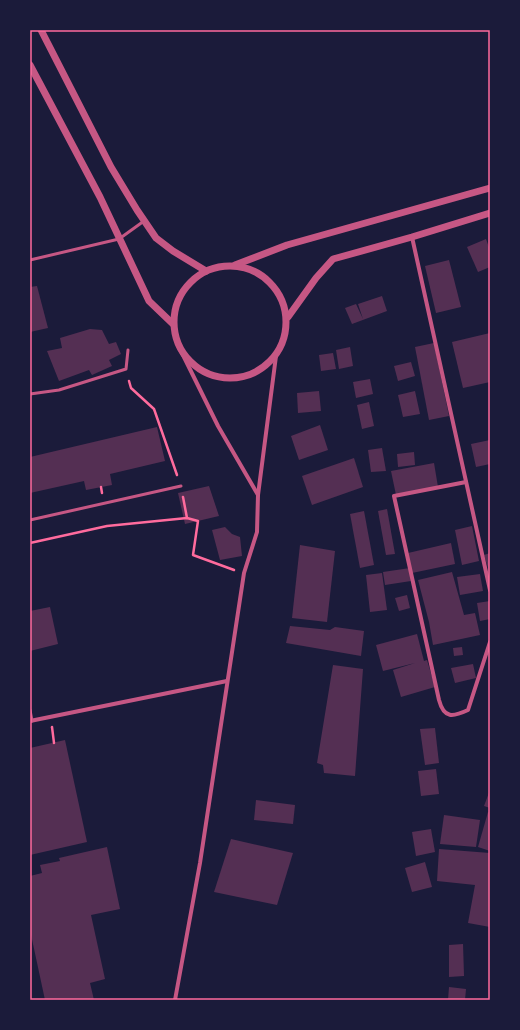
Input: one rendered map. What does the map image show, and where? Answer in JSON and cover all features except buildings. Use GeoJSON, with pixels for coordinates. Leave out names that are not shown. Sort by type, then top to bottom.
{"type":"FeatureCollection","features":[{"type":"Feature","properties":{"kind":"street"},"geometry":{"type":"LineString","coordinates":[[41,30],[110,167],[144,221],[156,238],[173,251],[206,271]]}},
{"type":"Feature","properties":{"kind":"street"},"geometry":{"type":"LineString","coordinates":[[30,65],[100,197],[149,301],[173,324]]}},
{"type":"Feature","properties":{"kind":"street"},"geometry":{"type":"LineString","coordinates":[[235,266],[287,245],[490,188]]}},
{"type":"Feature","properties":{"kind":"street"},"geometry":{"type":"LineString","coordinates":[[288,317],[316,278],[333,259],[490,213]]}},
{"type":"Feature","properties":{"kind":"street"},"geometry":{"type":"LineString","coordinates":[[412,237],[490,590]]}},
{"type":"Feature","properties":{"kind":"street"},"geometry":{"type":"LineString","coordinates":[[175,1000],[200,863],[244,573],[257,532],[258,495],[276,356],[287,333],[288,317],[275,287],[257,272],[235,266],[220,266],[206,271],[188,284],[176,302],[173,324],[178,345],[218,426],[258,495]]}},
{"type":"Feature","properties":{"kind":"street"},"geometry":{"type":"LineString","coordinates":[[178,345],[191,364],[212,376],[236,379],[258,372],[276,356]]}},
{"type":"Feature","properties":{"kind":"street"},"geometry":{"type":"LineString","coordinates":[[466,482],[394,496],[439,700],[441,708],[446,713],[456,715],[468,710],[479,680],[490,642]]}},
{"type":"Feature","properties":{"kind":"street"},"geometry":{"type":"LineString","coordinates":[[31,721],[227,681]]}},
{"type":"Feature","properties":{"kind":"lane"},"geometry":{"type":"LineString","coordinates":[[30,260],[119,239],[144,221]]}},
{"type":"Feature","properties":{"kind":"lane"},"geometry":{"type":"LineString","coordinates":[[30,394],[59,390],[126,369],[128,350]]}},
{"type":"Feature","properties":{"kind":"lane"},"geometry":{"type":"LineString","coordinates":[[30,520],[181,486]]}},
{"type":"Feature","properties":{"kind":"lane"},"geometry":{"type":"LineString","coordinates":[[30,710],[31,721]]}},
{"type":"Feature","properties":{"kind":"path"},"geometry":{"type":"LineString","coordinates":[[126,369],[131,388],[154,409],[181,486],[187,518]]}},
{"type":"Feature","properties":{"kind":"path"},"geometry":{"type":"LineString","coordinates":[[30,543],[107,526],[187,518],[198,521],[193,555],[244,573]]}}]}
